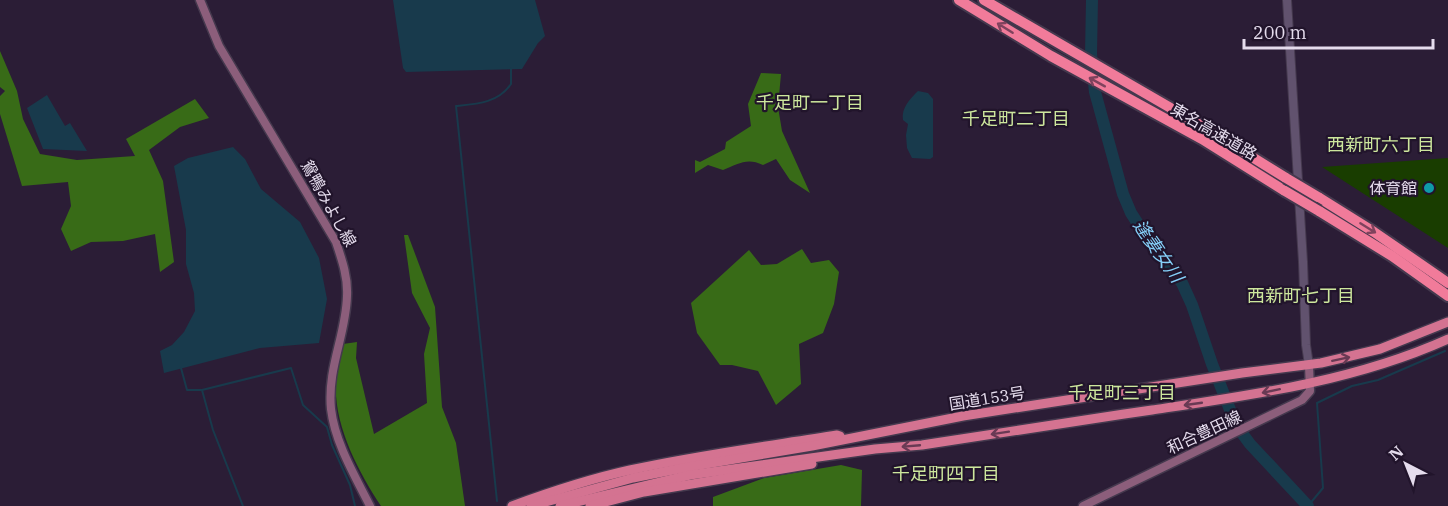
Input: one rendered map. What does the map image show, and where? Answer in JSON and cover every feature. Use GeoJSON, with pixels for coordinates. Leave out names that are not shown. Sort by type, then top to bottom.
{"type":"FeatureCollection","features":[{"type":"Feature","properties":{"kind":"highway","name":"東名高速道路"},"geometry":{"type":"LineString","coordinates":[[959,0],[1051,56],[1202,139],[1392,256],[1448,296]]}},
{"type":"Feature","properties":{"kind":"highway","name":"東名高速道路"},"geometry":{"type":"LineString","coordinates":[[984,0],[1318,197],[1448,282]]}},
{"type":"Feature","properties":{"kind":"highway","name":"国道153号"},"geometry":{"type":"LineString","coordinates":[[531,506],[633,478],[963,416],[1242,372],[1309,365],[1380,349],[1448,322]]}},
{"type":"Feature","properties":{"kind":"highway"},"geometry":{"type":"LineString","coordinates":[[560,506],[640,486],[730,469],[969,438],[1251,395],[1392,361],[1448,339]]}},
{"type":"Feature","properties":{"kind":"highway"},"geometry":{"type":"LineString","coordinates":[[512,506],[629,470],[837,435],[848,439]]}},
{"type":"Feature","properties":{"kind":"highway"},"geometry":{"type":"LineString","coordinates":[[590,506],[644,492],[844,458],[857,451]]}},
{"type":"Feature","properties":{"kind":"main road","name":"鴛鴨みよし線"},"geometry":{"type":"LineString","coordinates":[[200,0],[219,46],[324,220],[345,268],[347,295],[345,319],[331,378],[331,408],[336,432],[370,506]]}},
{"type":"Feature","properties":{"kind":"main road"},"geometry":{"type":"LineString","coordinates":[[1309,365],[1310,382]]}},
{"type":"Feature","properties":{"kind":"main road","name":"和合豊田線"},"geometry":{"type":"LineString","coordinates":[[1083,506],[1253,426],[1307,397],[1310,382]]}},
{"type":"Feature","properties":{"kind":"street"},"geometry":{"type":"LineString","coordinates":[[1287,0],[1309,365]]}},
{"type":"Feature","properties":{"kind":"green space"},"geometry":{"type":"Polygon","coordinates":[[[0,51],[17,91],[23,119],[40,154],[77,160],[135,156],[126,139],[195,99],[209,118],[180,127],[149,150],[163,181],[174,262],[160,272],[155,234],[123,241],[91,242],[71,251],[61,229],[71,206],[68,182],[22,186],[0,114],[0,96],[5,91],[0,87],[0,51]]]}},
{"type":"Feature","properties":{"kind":"green space"},"geometry":{"type":"Polygon","coordinates":[[[761,73],[781,74],[778,107],[782,131],[810,193],[790,180],[776,159],[763,165],[743,162],[723,170],[708,165],[695,173],[695,160],[700,162],[725,149],[726,142],[751,126],[748,104],[761,73]]]}},
{"type":"Feature","properties":{"kind":"green space"},"geometry":{"type":"Polygon","coordinates":[[[1448,158],[1448,248],[1322,167],[1448,158]]]}},
{"type":"Feature","properties":{"kind":"green space"},"geometry":{"type":"Polygon","coordinates":[[[404,235],[408,235],[435,307],[442,407],[456,443],[465,506],[381,506],[356,462],[339,414],[336,381],[343,344],[357,342],[356,358],[374,434],[427,403],[424,354],[430,328],[412,293],[404,235]]]}},
{"type":"Feature","properties":{"kind":"green space"},"geometry":{"type":"Polygon","coordinates":[[[802,249],[811,263],[829,260],[839,272],[834,304],[823,333],[799,344],[801,384],[776,405],[758,371],[732,365],[720,365],[697,333],[691,303],[749,250],[761,265],[777,264],[802,249]]]}},
{"type":"Feature","properties":{"kind":"green space"},"geometry":{"type":"Polygon","coordinates":[[[841,465],[862,470],[861,506],[713,506],[713,497],[764,478],[841,465]]]}},
{"type":"Feature","properties":{"kind":"water"},"geometry":{"type":"Polygon","coordinates":[[[393,0],[535,0],[545,36],[522,69],[406,72],[403,68],[393,0]]]}},
{"type":"Feature","properties":{"kind":"water"},"geometry":{"type":"Polygon","coordinates":[[[918,91],[928,93],[933,99],[933,157],[930,159],[912,158],[907,148],[908,124],[903,120],[903,112],[918,91]]]}},
{"type":"Feature","properties":{"kind":"water"},"geometry":{"type":"Polygon","coordinates":[[[47,95],[65,126],[70,123],[87,151],[43,149],[27,108],[47,95]]]}},
{"type":"Feature","properties":{"kind":"water"},"geometry":{"type":"Polygon","coordinates":[[[233,147],[245,159],[261,189],[300,222],[319,258],[327,299],[319,343],[260,348],[164,373],[160,351],[172,345],[184,332],[195,311],[194,293],[186,264],[186,230],[174,166],[188,158],[233,147]]]}},
{"type":"Feature","properties":{"kind":"waterway","name":"逢妻女川"},"geometry":{"type":"LineString","coordinates":[[1092,0],[1091,54],[1095,92],[1123,194],[1131,213],[1151,244],[1182,283],[1236,425],[1250,444],[1308,506]]}},
{"type":"Feature","properties":{"kind":"waterway"},"geometry":{"type":"LineString","coordinates":[[497,501],[456,106],[486,101],[500,95],[511,84],[511,68]]}},
{"type":"Feature","properties":{"kind":"waterway"},"geometry":{"type":"LineString","coordinates":[[1308,506],[1323,488],[1317,403],[1352,386],[1378,380],[1445,351]]}},
{"type":"Feature","properties":{"kind":"waterway"},"geometry":{"type":"LineString","coordinates":[[181,368],[187,390],[202,390],[213,430],[243,506]]}},
{"type":"Feature","properties":{"kind":"waterway"},"geometry":{"type":"LineString","coordinates":[[202,390],[291,368],[303,405],[327,427],[332,445],[350,485],[355,506]]}},
{"type":"Feature","properties":{"kind":"place","name":"体育館"},"geometry":{"type":"Point","coordinates":[1429,188]}},
{"type":"Feature","properties":{"kind":"district","name":"千足町一丁目"},"geometry":{"type":"Point","coordinates":[810,103]}},
{"type":"Feature","properties":{"kind":"district","name":"千足町二丁目"},"geometry":{"type":"Point","coordinates":[1016,119]}},
{"type":"Feature","properties":{"kind":"district","name":"西新町六丁目"},"geometry":{"type":"Point","coordinates":[1381,145]}},
{"type":"Feature","properties":{"kind":"district","name":"西新町七丁目"},"geometry":{"type":"Point","coordinates":[1301,296]}},
{"type":"Feature","properties":{"kind":"district","name":"千足町三丁目"},"geometry":{"type":"Point","coordinates":[1122,393]}},
{"type":"Feature","properties":{"kind":"district","name":"千足町四丁目"},"geometry":{"type":"Point","coordinates":[946,474]}}]}
